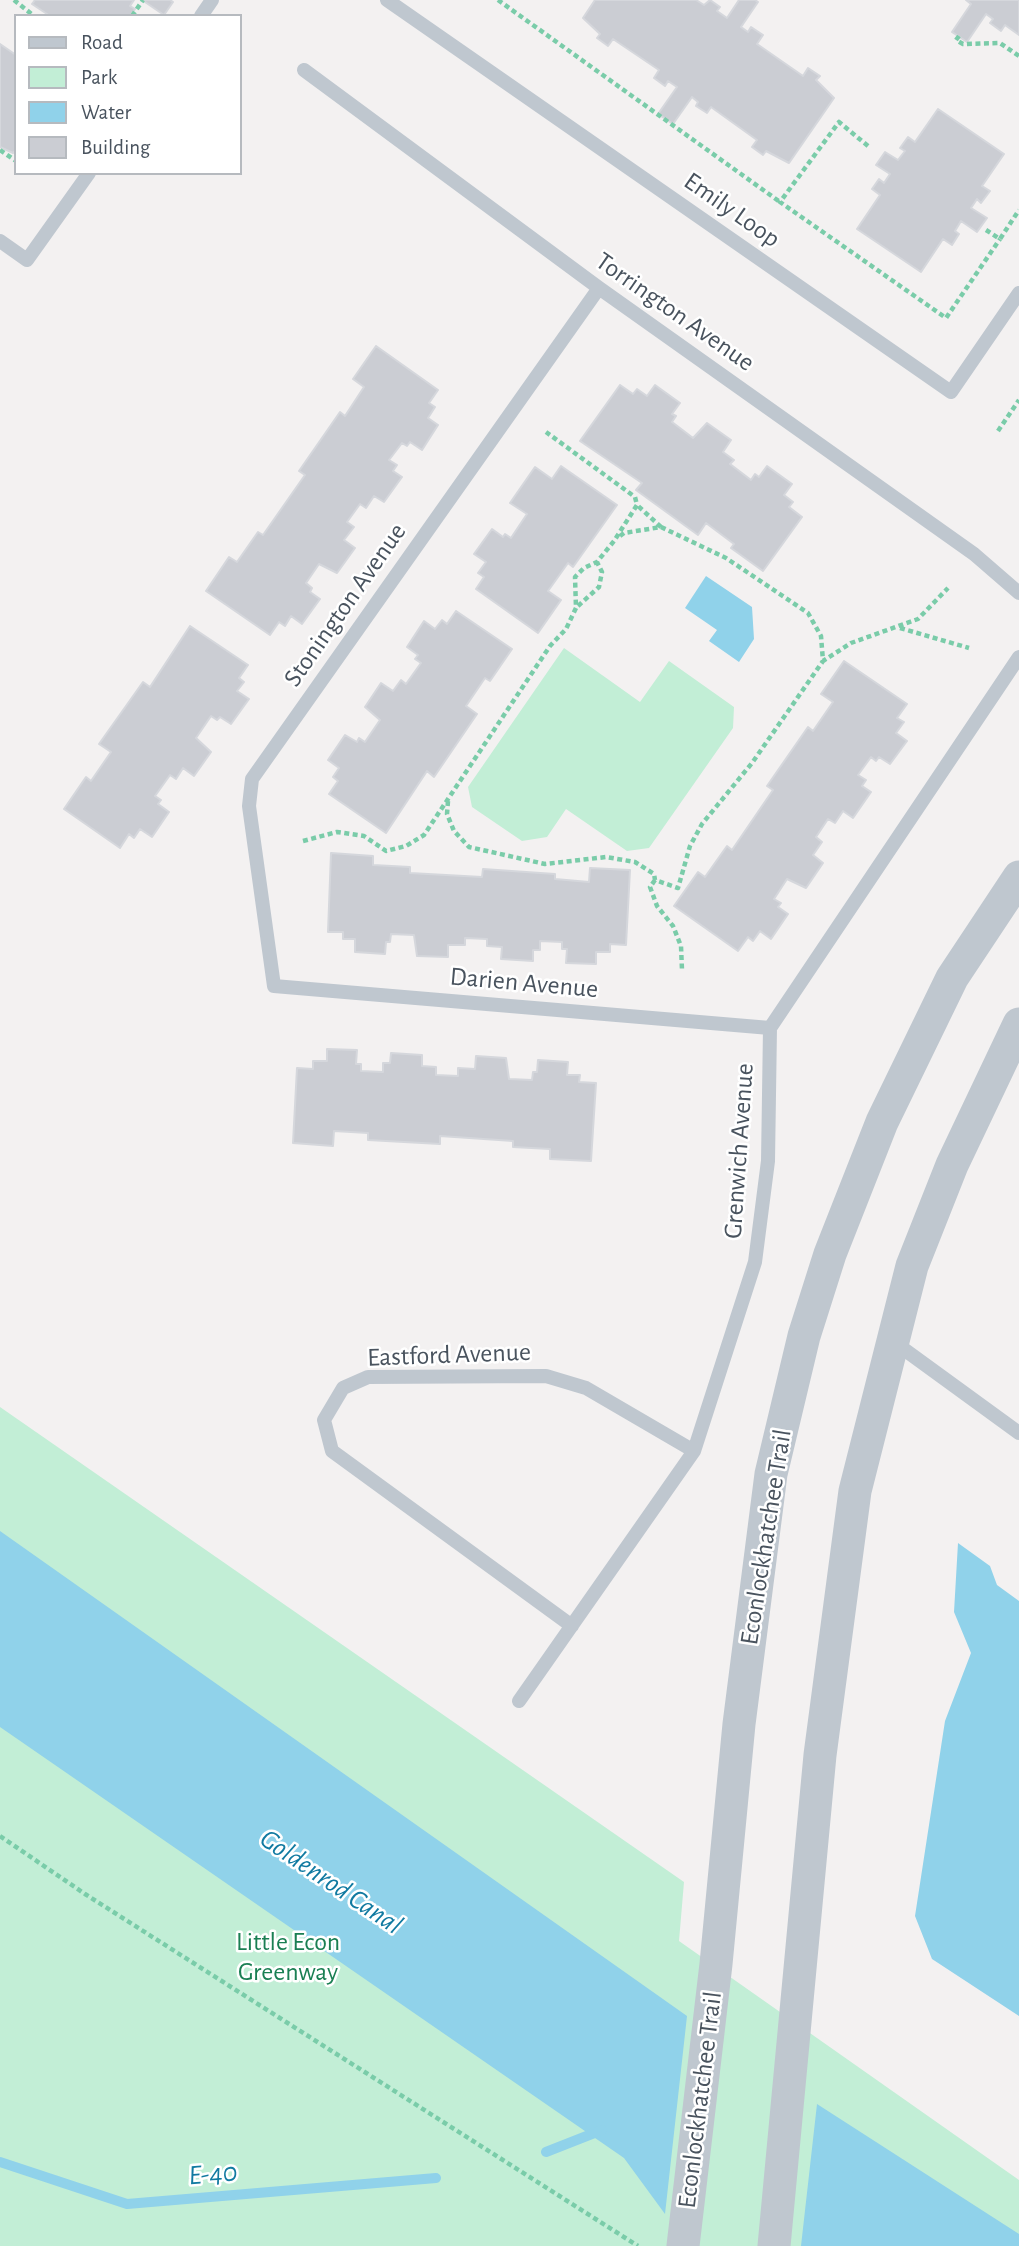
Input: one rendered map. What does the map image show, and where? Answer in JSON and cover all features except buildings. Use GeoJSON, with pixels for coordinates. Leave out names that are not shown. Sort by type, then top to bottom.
{"type":"FeatureCollection","features":[{"type":"Feature","properties":{"kind":"street","name":"Econlockhatchee Trail"},"geometry":{"type":"LineString","coordinates":[[683,2246],[716,1964],[739,1724],[771,1474],[804,1336],[830,1254],[882,1122],[951,978],[1019,877]]}},
{"type":"Feature","properties":{"kind":"street"},"geometry":{"type":"LineString","coordinates":[[774,2246],[820,1755],[855,1491],[912,1266],[937,1203],[1019,1024]]}},
{"type":"Feature","properties":{"kind":"lane","name":"Emily Loop"},"geometry":{"type":"LineString","coordinates":[[387,0],[951,392],[1019,293]]}},
{"type":"Feature","properties":{"kind":"lane","name":"Torrington Avenue"},"geometry":{"type":"LineString","coordinates":[[304,71],[599,288],[974,554],[1019,593]]}},
{"type":"Feature","properties":{"kind":"lane"},"geometry":{"type":"LineString","coordinates":[[0,241],[27,260],[88,175]]}},
{"type":"Feature","properties":{"kind":"lane","name":"Stonington Avenue"},"geometry":{"type":"LineString","coordinates":[[274,986],[249,806],[252,779],[599,288]]}},
{"type":"Feature","properties":{"kind":"lane","name":"Grenwich Avenue"},"geometry":{"type":"LineString","coordinates":[[519,1701],[694,1451],[755,1262],[768,1161],[771,1028],[1019,657]]}},
{"type":"Feature","properties":{"kind":"lane","name":"Darien Avenue"},"geometry":{"type":"LineString","coordinates":[[274,986],[771,1028]]}},
{"type":"Feature","properties":{"kind":"lane"},"geometry":{"type":"LineString","coordinates":[[893,1342],[1019,1433]]}},
{"type":"Feature","properties":{"kind":"lane","name":"Eastford Avenue"},"geometry":{"type":"LineString","coordinates":[[572,1626],[332,1451],[324,1420],[343,1388],[368,1377],[546,1376],[586,1388],[694,1451]]}},
{"type":"Feature","properties":{"kind":"path"},"geometry":{"type":"LineString","coordinates":[[14,0],[32,14]]}},
{"type":"Feature","properties":{"kind":"path"},"geometry":{"type":"LineString","coordinates":[[498,0],[946,318],[1019,210]]}},
{"type":"Feature","properties":{"kind":"path"},"geometry":{"type":"LineString","coordinates":[[958,36],[956,40],[963,44],[1000,43],[1019,57]]}},
{"type":"Feature","properties":{"kind":"path"},"geometry":{"type":"LineString","coordinates":[[780,202],[839,122],[869,146]]}},
{"type":"Feature","properties":{"kind":"path"},"geometry":{"type":"LineString","coordinates":[[986,230],[1000,239]]}},
{"type":"Feature","properties":{"kind":"path"},"geometry":{"type":"LineString","coordinates":[[998,431],[1019,400]]}},
{"type":"Feature","properties":{"kind":"path"},"geometry":{"type":"LineString","coordinates":[[546,432],[635,497],[637,505],[661,527],[726,558],[808,613],[821,636],[823,661]]}},
{"type":"Feature","properties":{"kind":"path"},"geometry":{"type":"LineString","coordinates":[[576,608],[575,577],[584,568],[597,562],[637,505]]}},
{"type":"Feature","properties":{"kind":"path"},"geometry":{"type":"LineString","coordinates":[[614,541],[624,533],[661,527]]}},
{"type":"Feature","properties":{"kind":"path"},"geometry":{"type":"LineString","coordinates":[[303,841],[337,832],[364,836],[386,850],[406,846],[424,835],[550,646],[566,629],[576,608],[598,587],[602,572],[597,562]]}},
{"type":"Feature","properties":{"kind":"path"},"geometry":{"type":"LineString","coordinates":[[655,880],[678,888],[690,846],[702,824],[752,763],[823,661],[851,643],[918,619],[948,589]]}},
{"type":"Feature","properties":{"kind":"path"},"geometry":{"type":"LineString","coordinates":[[899,628],[969,649]]}},
{"type":"Feature","properties":{"kind":"path"},"geometry":{"type":"LineString","coordinates":[[448,798],[447,814],[454,831],[469,847],[545,864],[606,857],[635,862],[654,874],[655,880],[650,887],[657,906],[673,926],[681,946],[682,970]]}},
{"type":"Feature","properties":{"kind":"path"},"geometry":{"type":"LineString","coordinates":[[0,1836],[85,1894],[638,2246]]}},
{"type":"Feature","properties":{"kind":"green space"},"geometry":{"type":"Polygon","coordinates":[[[564,648],[640,702],[669,661],[734,707],[733,728],[649,848],[627,851],[566,809],[547,837],[522,841],[472,807],[468,787],[564,648]]]}},
{"type":"Feature","properties":{"kind":"green space","name":"Little Econ Greenway"},"geometry":{"type":"Polygon","coordinates":[[[0,1407],[684,1882],[679,1941],[1019,2180],[1019,2246],[0,2246],[0,1407]]]}},
{"type":"Feature","properties":{"kind":"water"},"geometry":{"type":"Polygon","coordinates":[[[706,576],[752,607],[754,639],[739,662],[709,641],[717,630],[685,608],[706,576]]]}},
{"type":"Feature","properties":{"kind":"water","name":"Goldenrod Canal"},"geometry":{"type":"Polygon","coordinates":[[[0,1531],[687,2016],[665,2214],[624,2158],[0,1727],[0,1531]]]}},
{"type":"Feature","properties":{"kind":"water"},"geometry":{"type":"Polygon","coordinates":[[[958,1543],[990,1566],[997,1585],[1019,1601],[1019,2016],[932,1959],[915,1916],[945,1721],[971,1653],[954,1612],[958,1543]]]}},
{"type":"Feature","properties":{"kind":"water"},"geometry":{"type":"Polygon","coordinates":[[[817,2104],[1019,2234],[1019,2246],[801,2246],[817,2104]]]}},
{"type":"Feature","properties":{"kind":"waterway","name":"E-40"},"geometry":{"type":"LineString","coordinates":[[546,2152],[602,2130]]}},
{"type":"Feature","properties":{"kind":"waterway","name":"E-40"},"geometry":{"type":"LineString","coordinates":[[0,2162],[127,2204],[436,2178]]}}]}
